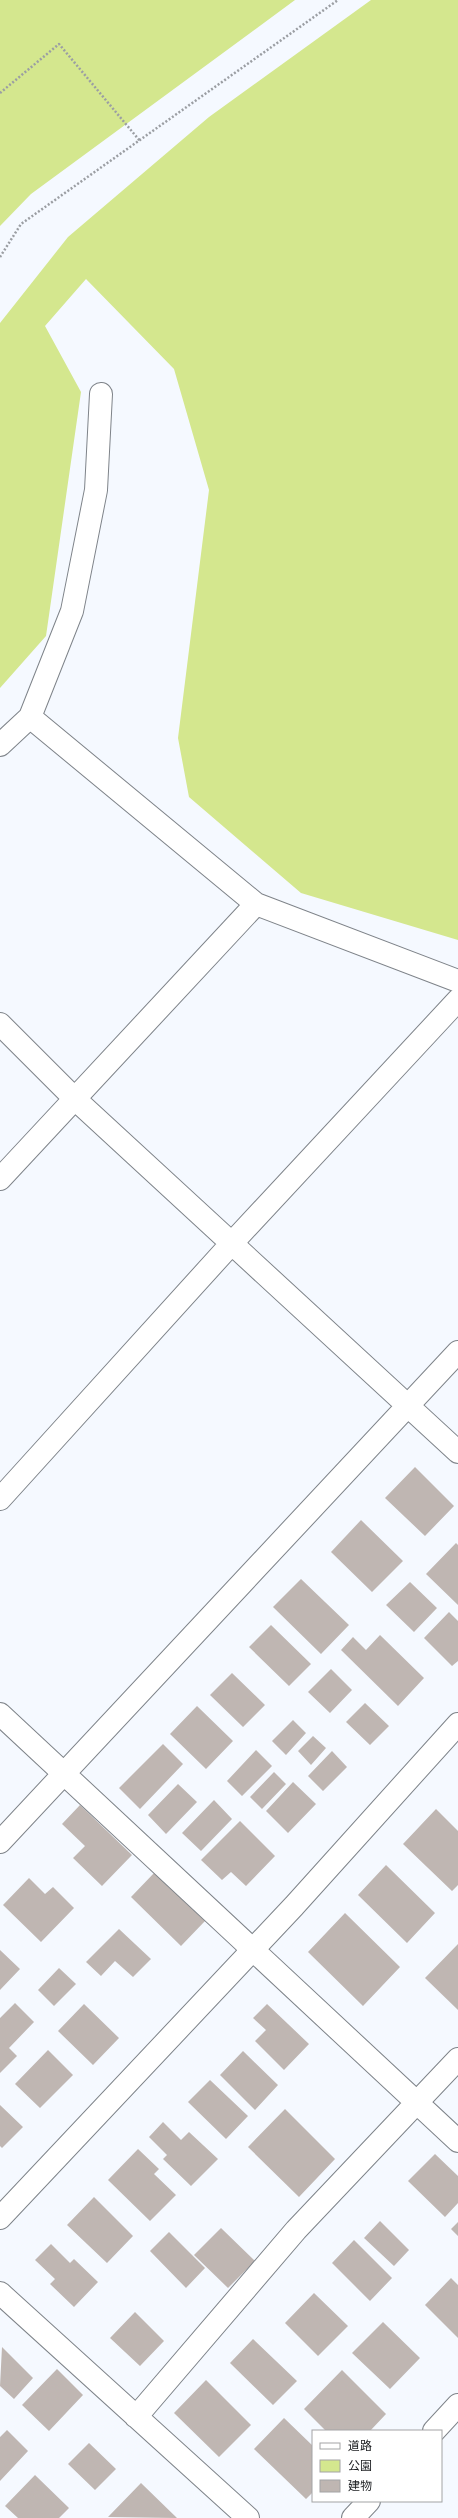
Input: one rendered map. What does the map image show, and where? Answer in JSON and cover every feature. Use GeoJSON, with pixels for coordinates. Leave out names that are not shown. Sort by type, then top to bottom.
{"type":"FeatureCollection","features":[{"type":"Feature","properties":{"kind":"street"},"geometry":{"type":"LineString","coordinates":[[0,745],[30,717],[72,611],[96,490],[101,394]]}},
{"type":"Feature","properties":{"kind":"street"},"geometry":{"type":"LineString","coordinates":[[30,717],[256,904],[458,981]]}},
{"type":"Feature","properties":{"kind":"street"},"geometry":{"type":"LineString","coordinates":[[0,1179],[256,904]]}},
{"type":"Feature","properties":{"kind":"street"},"geometry":{"type":"LineString","coordinates":[[0,1499],[232,1243],[458,1000]]}},
{"type":"Feature","properties":{"kind":"street"},"geometry":{"type":"LineString","coordinates":[[0,1024],[76,1099],[458,1452]]}},
{"type":"Feature","properties":{"kind":"street"},"geometry":{"type":"LineString","coordinates":[[0,1842],[458,1352]]}},
{"type":"Feature","properties":{"kind":"street"},"geometry":{"type":"LineString","coordinates":[[0,1714],[63,1775],[458,2141]]}},
{"type":"Feature","properties":{"kind":"street"},"geometry":{"type":"LineString","coordinates":[[0,2218],[251,1950],[458,1724]]}},
{"type":"Feature","properties":{"kind":"street"},"geometry":{"type":"LineString","coordinates":[[136,2417],[296,2230],[458,2058]]}},
{"type":"Feature","properties":{"kind":"street"},"geometry":{"type":"LineString","coordinates":[[0,2293],[248,2518]]}},
{"type":"Feature","properties":{"kind":"street"},"geometry":{"type":"LineString","coordinates":[[435,2430],[458,2405]]}},
{"type":"Feature","properties":{"kind":"street"},"geometry":{"type":"LineString","coordinates":[[353,2518],[368,2502]]}},
{"type":"Feature","properties":{"kind":"path"},"geometry":{"type":"LineString","coordinates":[[0,257],[21,224],[338,0]]}},
{"type":"Feature","properties":{"kind":"path"},"geometry":{"type":"LineString","coordinates":[[0,93],[58,44],[140,141]]}},
{"type":"Feature","properties":{"kind":"green space"},"geometry":{"type":"Polygon","coordinates":[[[0,0],[295,0],[31,194],[0,226],[0,0]]]}},
{"type":"Feature","properties":{"kind":"green space"},"geometry":{"type":"Polygon","coordinates":[[[371,0],[458,0],[458,940],[301,893],[189,797],[178,738],[209,490],[174,369],[86,279],[45,326],[81,392],[46,636],[0,688],[0,323],[68,237],[209,117],[371,0]]]}},
{"type":"Feature","properties":{"kind":"building"},"geometry":{"type":"Polygon","coordinates":[[[415,1467],[454,1506],[425,1536],[385,1498],[415,1467]]]}},
{"type":"Feature","properties":{"kind":"building"},"geometry":{"type":"Polygon","coordinates":[[[361,1520],[403,1561],[372,1592],[331,1552],[361,1520]]]}},
{"type":"Feature","properties":{"kind":"building"},"geometry":{"type":"Polygon","coordinates":[[[456,1543],[458,1545],[458,1605],[426,1574],[456,1543]]]}},
{"type":"Feature","properties":{"kind":"building"},"geometry":{"type":"Polygon","coordinates":[[[301,1579],[349,1625],[321,1654],[273,1607],[301,1579]]]}},
{"type":"Feature","properties":{"kind":"building"},"geometry":{"type":"Polygon","coordinates":[[[410,1582],[437,1608],[414,1632],[386,1605],[410,1582]]]}},
{"type":"Feature","properties":{"kind":"building"},"geometry":{"type":"Polygon","coordinates":[[[449,1612],[458,1621],[458,1661],[452,1666],[424,1638],[449,1612]]]}},
{"type":"Feature","properties":{"kind":"building"},"geometry":{"type":"Polygon","coordinates":[[[271,1625],[311,1664],[289,1686],[249,1647],[271,1625]]]}},
{"type":"Feature","properties":{"kind":"building"},"geometry":{"type":"Polygon","coordinates":[[[380,1635],[424,1678],[398,1706],[341,1650],[353,1637],[366,1650],[380,1635]]]}},
{"type":"Feature","properties":{"kind":"building"},"geometry":{"type":"Polygon","coordinates":[[[331,1669],[352,1690],[330,1713],[308,1692],[331,1669]]]}},
{"type":"Feature","properties":{"kind":"building"},"geometry":{"type":"Polygon","coordinates":[[[232,1673],[265,1705],[243,1727],[210,1695],[232,1673]]]}},
{"type":"Feature","properties":{"kind":"building"},"geometry":{"type":"Polygon","coordinates":[[[365,1703],[389,1726],[370,1745],[346,1722],[365,1703]]]}},
{"type":"Feature","properties":{"kind":"building"},"geometry":{"type":"Polygon","coordinates":[[[197,1706],[233,1741],[206,1769],[170,1734],[197,1706]]]}},
{"type":"Feature","properties":{"kind":"building"},"geometry":{"type":"Polygon","coordinates":[[[293,1720],[306,1733],[286,1755],[272,1741],[293,1720]]]}},
{"type":"Feature","properties":{"kind":"building"},"geometry":{"type":"Polygon","coordinates":[[[313,1736],[326,1748],[311,1765],[298,1751],[313,1736]]]}},
{"type":"Feature","properties":{"kind":"building"},"geometry":{"type":"Polygon","coordinates":[[[163,1744],[183,1764],[140,1809],[119,1788],[163,1744]]]}},
{"type":"Feature","properties":{"kind":"building"},"geometry":{"type":"Polygon","coordinates":[[[256,1750],[272,1766],[242,1796],[227,1781],[256,1750]]]}},
{"type":"Feature","properties":{"kind":"building"},"geometry":{"type":"Polygon","coordinates":[[[332,1751],[347,1767],[323,1791],[308,1776],[332,1751]]]}},
{"type":"Feature","properties":{"kind":"building"},"geometry":{"type":"Polygon","coordinates":[[[274,1772],[286,1784],[262,1809],[250,1797],[274,1772]]]}},
{"type":"Feature","properties":{"kind":"building"},"geometry":{"type":"Polygon","coordinates":[[[293,1782],[316,1804],[288,1833],[266,1811],[293,1782]]]}},
{"type":"Feature","properties":{"kind":"building"},"geometry":{"type":"Polygon","coordinates":[[[178,1784],[197,1802],[166,1834],[148,1815],[178,1784]]]}},
{"type":"Feature","properties":{"kind":"building"},"geometry":{"type":"Polygon","coordinates":[[[214,1800],[232,1819],[201,1851],[182,1833],[214,1800]]]}},
{"type":"Feature","properties":{"kind":"building"},"geometry":{"type":"Polygon","coordinates":[[[80,1805],[132,1855],[102,1886],[73,1858],[85,1846],[62,1824],[80,1805]]]}},
{"type":"Feature","properties":{"kind":"building"},"geometry":{"type":"Polygon","coordinates":[[[436,1809],[458,1831],[458,1885],[452,1891],[403,1844],[436,1809]]]}},
{"type":"Feature","properties":{"kind":"building"},"geometry":{"type":"Polygon","coordinates":[[[240,1821],[275,1856],[246,1886],[231,1872],[222,1880],[201,1860],[240,1821]]]}},
{"type":"Feature","properties":{"kind":"building"},"geometry":{"type":"Polygon","coordinates":[[[386,1865],[435,1913],[407,1943],[358,1895],[386,1865]]]}},
{"type":"Feature","properties":{"kind":"building"},"geometry":{"type":"Polygon","coordinates":[[[155,1872],[205,1921],[181,1946],[131,1897],[155,1872]]]}},
{"type":"Feature","properties":{"kind":"building"},"geometry":{"type":"Polygon","coordinates":[[[29,1878],[45,1894],[53,1887],[74,1908],[41,1942],[3,1905],[29,1878]]]}},
{"type":"Feature","properties":{"kind":"building"},"geometry":{"type":"Polygon","coordinates":[[[345,1913],[400,1967],[363,2006],[308,1952],[345,1913]]]}},
{"type":"Feature","properties":{"kind":"building"},"geometry":{"type":"Polygon","coordinates":[[[119,1929],[151,1959],[133,1977],[115,1961],[101,1976],[86,1962],[119,1929]]]}},
{"type":"Feature","properties":{"kind":"building"},"geometry":{"type":"Polygon","coordinates":[[[458,1944],[458,2010],[425,1978],[458,1944]]]}},
{"type":"Feature","properties":{"kind":"building"},"geometry":{"type":"Polygon","coordinates":[[[0,1950],[20,1969],[0,1990],[0,1950]]]}},
{"type":"Feature","properties":{"kind":"building"},"geometry":{"type":"Polygon","coordinates":[[[59,1968],[76,1984],[54,2006],[38,1990],[59,1968]]]}},
{"type":"Feature","properties":{"kind":"building"},"geometry":{"type":"Polygon","coordinates":[[[15,2003],[34,2022],[9,2048],[17,2056],[0,2073],[0,2018],[15,2003]]]}},
{"type":"Feature","properties":{"kind":"building"},"geometry":{"type":"Polygon","coordinates":[[[84,2004],[119,2038],[93,2065],[58,2031],[84,2004]]]}},
{"type":"Feature","properties":{"kind":"building"},"geometry":{"type":"Polygon","coordinates":[[[267,2004],[309,2044],[284,2070],[255,2041],[266,2030],[253,2018],[267,2004]]]}},
{"type":"Feature","properties":{"kind":"building"},"geometry":{"type":"Polygon","coordinates":[[[48,2050],[73,2075],[40,2108],[15,2084],[48,2050]]]}},
{"type":"Feature","properties":{"kind":"building"},"geometry":{"type":"Polygon","coordinates":[[[243,2051],[278,2085],[255,2110],[220,2075],[243,2051]]]}},
{"type":"Feature","properties":{"kind":"building"},"geometry":{"type":"Polygon","coordinates":[[[210,2080],[248,2116],[226,2139],[188,2102],[210,2080]]]}},
{"type":"Feature","properties":{"kind":"building"},"geometry":{"type":"Polygon","coordinates":[[[0,2105],[23,2127],[2,2148],[0,2146],[0,2105]]]}},
{"type":"Feature","properties":{"kind":"building"},"geometry":{"type":"Polygon","coordinates":[[[285,2109],[335,2159],[299,2197],[248,2147],[285,2109]]]}},
{"type":"Feature","properties":{"kind":"building"},"geometry":{"type":"Polygon","coordinates":[[[163,2122],[181,2140],[189,2132],[218,2159],[191,2186],[163,2159],[167,2155],[149,2137],[163,2122]]]}},
{"type":"Feature","properties":{"kind":"building"},"geometry":{"type":"Polygon","coordinates":[[[138,2149],[159,2169],[154,2174],[176,2195],[150,2221],[108,2180],[138,2149]]]}},
{"type":"Feature","properties":{"kind":"building"},"geometry":{"type":"Polygon","coordinates":[[[435,2154],[458,2176],[458,2203],[445,2217],[408,2181],[435,2154]]]}},
{"type":"Feature","properties":{"kind":"building"},"geometry":{"type":"Polygon","coordinates":[[[94,2197],[133,2236],[107,2263],[67,2225],[94,2197]]]}},
{"type":"Feature","properties":{"kind":"building"},"geometry":{"type":"Polygon","coordinates":[[[380,2221],[409,2250],[394,2266],[364,2238],[380,2221]]]}},
{"type":"Feature","properties":{"kind":"building"},"geometry":{"type":"Polygon","coordinates":[[[458,2222],[458,2236],[451,2229],[458,2222]]]}},
{"type":"Feature","properties":{"kind":"building"},"geometry":{"type":"Polygon","coordinates":[[[221,2228],[255,2261],[228,2288],[194,2255],[221,2228]]]}},
{"type":"Feature","properties":{"kind":"building"},"geometry":{"type":"Polygon","coordinates":[[[169,2232],[205,2268],[186,2288],[150,2251],[169,2232]]]}},
{"type":"Feature","properties":{"kind":"building"},"geometry":{"type":"Polygon","coordinates":[[[354,2240],[392,2278],[370,2301],[332,2263],[354,2240]]]}},
{"type":"Feature","properties":{"kind":"building"},"geometry":{"type":"Polygon","coordinates":[[[51,2244],[70,2263],[74,2259],[98,2282],[74,2307],[50,2284],[55,2279],[35,2260],[51,2244]]]}},
{"type":"Feature","properties":{"kind":"building"},"geometry":{"type":"Polygon","coordinates":[[[451,2278],[458,2285],[458,2338],[425,2305],[451,2278]]]}},
{"type":"Feature","properties":{"kind":"building"},"geometry":{"type":"Polygon","coordinates":[[[314,2293],[348,2326],[318,2356],[285,2323],[314,2293]]]}},
{"type":"Feature","properties":{"kind":"building"},"geometry":{"type":"Polygon","coordinates":[[[135,2312],[164,2341],[140,2366],[110,2338],[135,2312]]]}},
{"type":"Feature","properties":{"kind":"building"},"geometry":{"type":"Polygon","coordinates":[[[383,2322],[420,2358],[390,2389],[352,2353],[383,2322]]]}},
{"type":"Feature","properties":{"kind":"building"},"geometry":{"type":"Polygon","coordinates":[[[253,2339],[297,2381],[273,2405],[230,2363],[253,2339]]]}},
{"type":"Feature","properties":{"kind":"building"},"geometry":{"type":"Polygon","coordinates":[[[2,2347],[33,2378],[14,2399],[0,2386],[2,2347]]]}},
{"type":"Feature","properties":{"kind":"building"},"geometry":{"type":"Polygon","coordinates":[[[57,2369],[83,2395],[49,2431],[22,2405],[57,2369]]]}},
{"type":"Feature","properties":{"kind":"building"},"geometry":{"type":"Polygon","coordinates":[[[342,2370],[386,2414],[371,2430],[325,2430],[304,2409],[342,2370]]]}},
{"type":"Feature","properties":{"kind":"building"},"geometry":{"type":"Polygon","coordinates":[[[206,2380],[251,2425],[219,2457],[174,2413],[206,2380]]]}},
{"type":"Feature","properties":{"kind":"building"},"geometry":{"type":"Polygon","coordinates":[[[284,2418],[312,2445],[312,2493],[306,2499],[254,2449],[284,2418]]]}},
{"type":"Feature","properties":{"kind":"building"},"geometry":{"type":"Polygon","coordinates":[[[7,2430],[28,2451],[0,2481],[0,2437],[7,2430]]]}},
{"type":"Feature","properties":{"kind":"building"},"geometry":{"type":"Polygon","coordinates":[[[89,2443],[116,2469],[95,2490],[68,2464],[89,2443]]]}},
{"type":"Feature","properties":{"kind":"building"},"geometry":{"type":"Polygon","coordinates":[[[35,2475],[69,2508],[59,2518],[18,2518],[5,2506],[35,2475]]]}},
{"type":"Feature","properties":{"kind":"building"},"geometry":{"type":"Polygon","coordinates":[[[141,2483],[177,2518],[108,2517],[141,2483]]]}}]}
